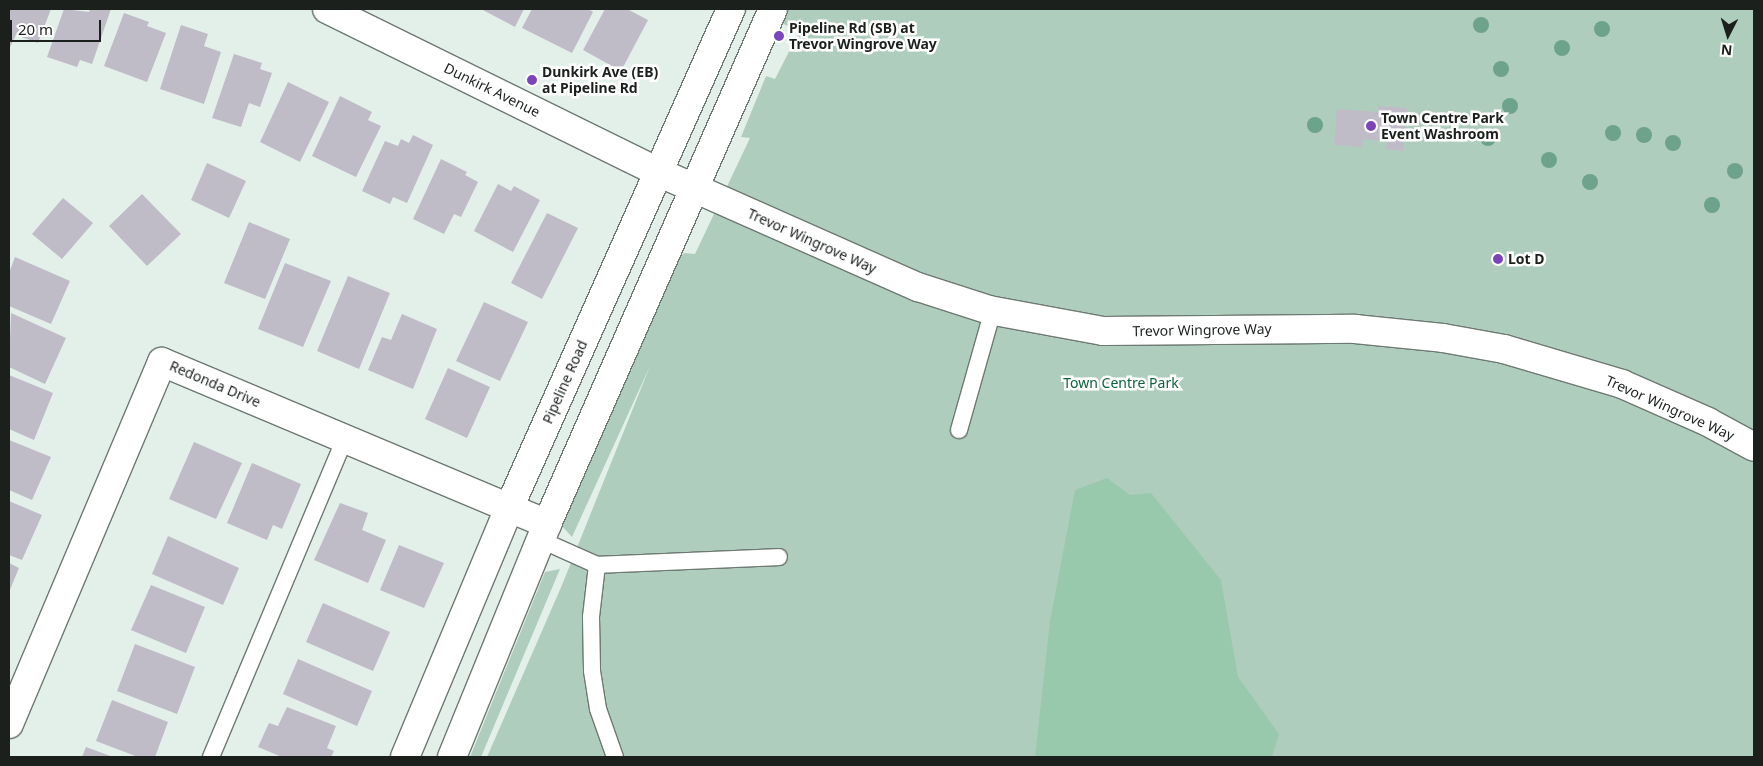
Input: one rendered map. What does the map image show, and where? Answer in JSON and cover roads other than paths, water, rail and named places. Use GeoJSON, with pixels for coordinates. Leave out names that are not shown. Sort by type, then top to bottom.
{"type":"FeatureCollection","features":[{"type":"Feature","properties":{"kind":"street","name":"Dunkirk Avenue"},"geometry":{"type":"LineString","coordinates":[[326,9],[658,172]]}},
{"type":"Feature","properties":{"kind":"street","name":"Pipeline Road"},"geometry":{"type":"LineString","coordinates":[[405,757],[509,508],[731,9]]}},
{"type":"Feature","properties":{"kind":"street"},"geometry":{"type":"LineString","coordinates":[[452,757],[544,532],[696,190],[773,9]]}},
{"type":"Feature","properties":{"kind":"street","name":"Trevor Wingrove Way"},"geometry":{"type":"LineString","coordinates":[[658,172],[918,287],[992,310],[1103,331],[1355,329],[1443,338],[1504,349],[1622,384],[1708,422],[1754,447]]}},
{"type":"Feature","properties":{"kind":"street","name":"Redonda Drive"},"geometry":{"type":"LineString","coordinates":[[9,724],[162,362],[509,508],[544,532]]}},
{"type":"Feature","properties":{"kind":"lane"},"geometry":{"type":"LineString","coordinates":[[959,430],[992,310]]}},
{"type":"Feature","properties":{"kind":"lane"},"geometry":{"type":"LineString","coordinates":[[211,757],[344,440]]}},
{"type":"Feature","properties":{"kind":"lane"},"geometry":{"type":"LineString","coordinates":[[544,532],[597,565],[779,557]]}},
{"type":"Feature","properties":{"kind":"lane"},"geometry":{"type":"LineString","coordinates":[[597,565],[591,617],[592,672],[598,709],[615,757]]}},
{"type":"Feature","properties":{"kind":"place","name":"Pipeline Rd (SB) at Trevor Wingrove Way"},"geometry":{"type":"Point","coordinates":[779,36]}},
{"type":"Feature","properties":{"kind":"place","name":"Dunkirk Ave (EB) at Pipeline Rd"},"geometry":{"type":"Point","coordinates":[532,80]}},
{"type":"Feature","properties":{"kind":"place","name":"Town Centre Park Event Washroom"},"geometry":{"type":"Point","coordinates":[1371,126]}},
{"type":"Feature","properties":{"kind":"place","name":"Lot D"},"geometry":{"type":"Point","coordinates":[1498,259]}},
{"type":"Feature","properties":{"kind":"park label","name":"Town Centre Park"},"geometry":{"type":"Point","coordinates":[1121,383]}}]}
